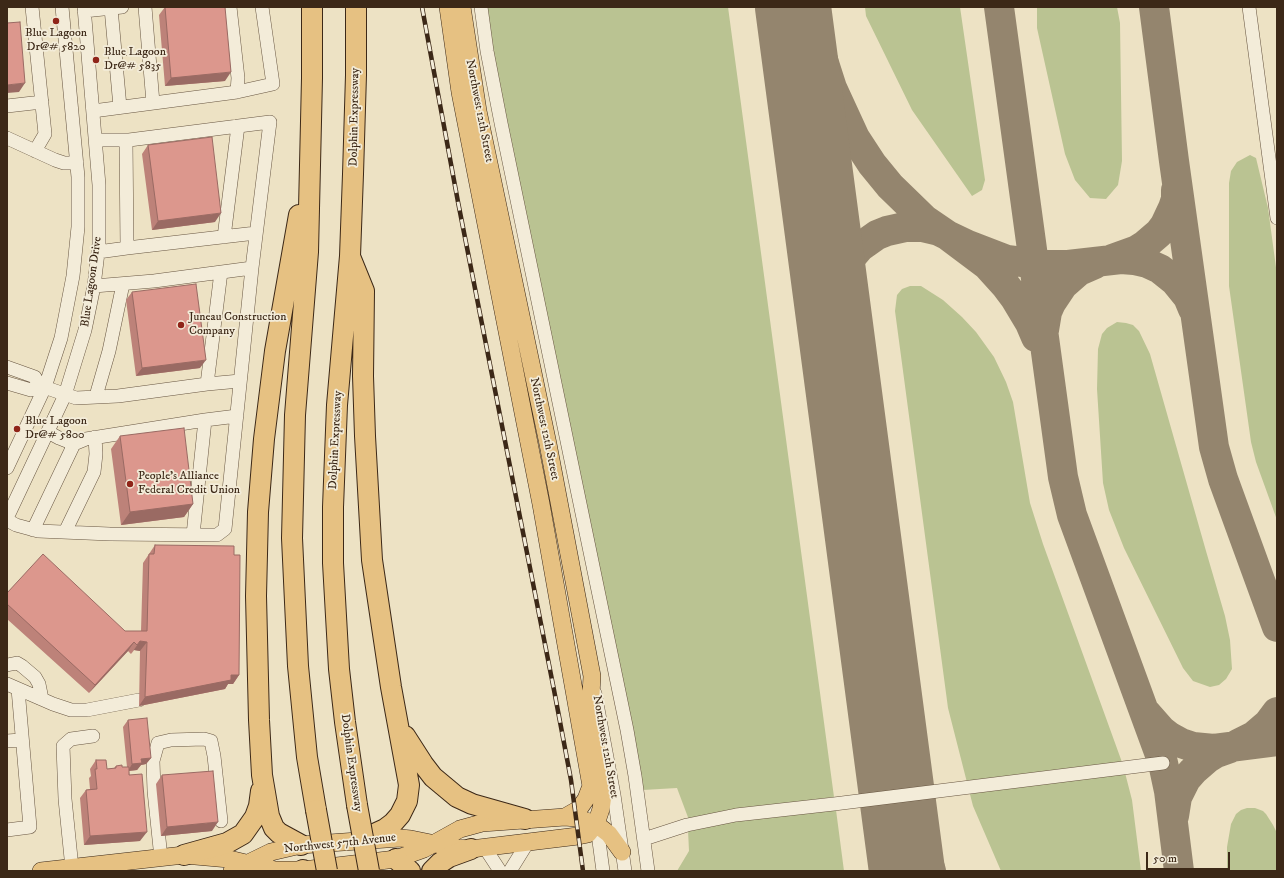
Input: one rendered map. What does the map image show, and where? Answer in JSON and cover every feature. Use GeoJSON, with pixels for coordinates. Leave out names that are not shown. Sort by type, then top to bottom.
{"type":"FeatureCollection","features":[{"type":"Feature","properties":{"kind":"highway"},"geometry":{"type":"LineString","coordinates":[[312,7],[308,252],[295,415],[292,538],[298,666],[307,757],[327,871]]}},
{"type":"Feature","properties":{"kind":"highway","name":"Dolphin Expressway"},"geometry":{"type":"LineString","coordinates":[[356,7],[355,132],[350,256],[334,451],[333,562],[339,669],[344,722],[369,871]]}},
{"type":"Feature","properties":{"kind":"highway"},"geometry":{"type":"LineString","coordinates":[[301,845],[278,833],[269,816],[262,775],[256,596],[258,512],[275,351],[310,156]]}},
{"type":"Feature","properties":{"kind":"highway"},"geometry":{"type":"LineString","coordinates":[[350,256],[364,291],[363,376],[372,560],[381,627],[409,785],[407,801],[400,815],[385,829],[361,840]]}},
{"type":"Feature","properties":{"kind":"highway"},"geometry":{"type":"LineString","coordinates":[[397,722],[423,764],[446,789],[457,797],[472,804],[525,819]]}},
{"type":"Feature","properties":{"kind":"highway"},"geometry":{"type":"LineString","coordinates":[[184,855],[227,843],[243,834],[253,822],[259,806],[262,775]]}},
{"type":"Feature","properties":{"kind":"highway"},"geometry":{"type":"LineString","coordinates":[[432,871],[448,857],[478,849]]}},
{"type":"Feature","properties":{"kind":"main road","name":"Northwest 12th Street"},"geometry":{"type":"LineString","coordinates":[[448,7],[460,92],[541,504],[591,786]]}},
{"type":"Feature","properties":{"kind":"main road","name":"Northwest 12th Street"},"geometry":{"type":"LineString","coordinates":[[462,7],[478,111],[546,437],[592,676]]}},
{"type":"Feature","properties":{"kind":"main road"},"geometry":{"type":"LineString","coordinates":[[434,844],[455,848],[478,849],[588,834],[596,824],[604,788],[590,713],[592,676]]}},
{"type":"Feature","properties":{"kind":"main road"},"geometry":{"type":"LineString","coordinates":[[565,817],[579,809],[586,799],[591,786]]}},
{"type":"Feature","properties":{"kind":"main road","name":"Northwest 57th Avenue"},"geometry":{"type":"LineString","coordinates":[[41,871],[72,868],[155,865],[184,855],[220,858],[275,870],[403,865],[415,853],[460,829],[482,823],[565,817],[576,818],[596,824]]}},
{"type":"Feature","properties":{"kind":"main road"},"geometry":{"type":"LineString","coordinates":[[596,824],[609,834],[622,852]]}},
{"type":"Feature","properties":{"kind":"main road","name":"Northwest 57th Avenue"},"geometry":{"type":"LineString","coordinates":[[232,871],[271,852],[301,845],[400,838],[434,844]]}},
{"type":"Feature","properties":{"kind":"street"},"geometry":{"type":"LineString","coordinates":[[32,7],[45,134],[35,151]]}},
{"type":"Feature","properties":{"kind":"street","name":"Blue Lagoon Drive"},"geometry":{"type":"LineString","coordinates":[[7,468],[61,338],[74,276],[78,227],[77,163],[62,7]]}},
{"type":"Feature","properties":{"kind":"street"},"geometry":{"type":"LineString","coordinates":[[145,7],[153,103]]}},
{"type":"Feature","properties":{"kind":"street"},"geometry":{"type":"LineString","coordinates":[[230,7],[238,78],[237,92]]}},
{"type":"Feature","properties":{"kind":"street"},"geometry":{"type":"LineString","coordinates":[[93,110],[237,92],[273,84],[262,7]]}},
{"type":"Feature","properties":{"kind":"street"},"geometry":{"type":"LineString","coordinates":[[481,7],[487,51],[501,123],[624,718],[635,776],[648,871]]}},
{"type":"Feature","properties":{"kind":"street"},"geometry":{"type":"LineString","coordinates":[[1249,7],[1277,218]]}},
{"type":"Feature","properties":{"kind":"street"},"geometry":{"type":"LineString","coordinates":[[84,9],[117,8],[120,107]]}},
{"type":"Feature","properties":{"kind":"street","name":"Blue Lagoon Drive"},"geometry":{"type":"LineString","coordinates":[[7,519],[65,395],[85,330],[94,286],[98,252],[99,185],[84,9]]}},
{"type":"Feature","properties":{"kind":"street"},"geometry":{"type":"LineString","coordinates":[[7,106],[42,102]]}},
{"type":"Feature","properties":{"kind":"street"},"geometry":{"type":"LineString","coordinates":[[7,519],[16,525],[33,530],[65,532],[216,535],[225,529],[252,268],[270,122],[126,140],[96,140]]}},
{"type":"Feature","properties":{"kind":"street"},"geometry":{"type":"LineString","coordinates":[[224,237],[238,126]]}},
{"type":"Feature","properties":{"kind":"street"},"geometry":{"type":"LineString","coordinates":[[7,138],[55,160],[64,163],[77,163]]}},
{"type":"Feature","properties":{"kind":"street"},"geometry":{"type":"LineString","coordinates":[[126,140],[127,248]]}},
{"type":"Feature","properties":{"kind":"street"},"geometry":{"type":"LineString","coordinates":[[98,252],[256,233]]}},
{"type":"Feature","properties":{"kind":"street"},"geometry":{"type":"LineString","coordinates":[[94,286],[154,281],[252,268]]}},
{"type":"Feature","properties":{"kind":"street"},"geometry":{"type":"LineString","coordinates":[[207,384],[221,272]]}},
{"type":"Feature","properties":{"kind":"street"},"geometry":{"type":"LineString","coordinates":[[96,396],[109,351],[123,284]]}},
{"type":"Feature","properties":{"kind":"street"},"geometry":{"type":"LineString","coordinates":[[7,367],[35,377],[42,386],[76,398],[118,396],[240,381]]}},
{"type":"Feature","properties":{"kind":"street"},"geometry":{"type":"LineString","coordinates":[[7,383],[32,390],[42,386]]}},
{"type":"Feature","properties":{"kind":"street"},"geometry":{"type":"LineString","coordinates":[[33,530],[74,444],[95,437],[237,416]]}},
{"type":"Feature","properties":{"kind":"street"},"geometry":{"type":"LineString","coordinates":[[193,535],[205,420]]}},
{"type":"Feature","properties":{"kind":"street"},"geometry":{"type":"LineString","coordinates":[[48,432],[74,444]]}},
{"type":"Feature","properties":{"kind":"street"},"geometry":{"type":"LineString","coordinates":[[65,532],[94,472],[96,454],[95,437]]}},
{"type":"Feature","properties":{"kind":"street"},"geometry":{"type":"LineString","coordinates":[[7,665],[17,663],[35,677],[39,684],[42,699]]}},
{"type":"Feature","properties":{"kind":"street","name":"Northwest 12th Street"},"geometry":{"type":"LineString","coordinates":[[592,676],[614,794],[625,871]]}},
{"type":"Feature","properties":{"kind":"street"},"geometry":{"type":"LineString","coordinates":[[12,686],[65,708],[77,710],[100,708],[139,700]]}},
{"type":"Feature","properties":{"kind":"street"},"geometry":{"type":"LineString","coordinates":[[7,830],[30,827],[22,740],[12,686]]}},
{"type":"Feature","properties":{"kind":"street"},"geometry":{"type":"LineString","coordinates":[[72,868],[65,799],[63,746],[71,739],[93,736]]}},
{"type":"Feature","properties":{"kind":"street"},"geometry":{"type":"LineString","coordinates":[[155,865],[153,761],[158,743],[171,740],[204,739],[211,741],[221,821]]}},
{"type":"Feature","properties":{"kind":"street"},"geometry":{"type":"LineString","coordinates":[[7,741],[22,740]]}},
{"type":"Feature","properties":{"kind":"street"},"geometry":{"type":"LineString","coordinates":[[644,839],[687,825],[736,815],[1163,763]]}},
{"type":"Feature","properties":{"kind":"street","name":"Northwest 12th Street"},"geometry":{"type":"LineString","coordinates":[[591,786],[603,871]]}},
{"type":"Feature","properties":{"kind":"street"},"geometry":{"type":"LineString","coordinates":[[510,871],[528,842]]}},
{"type":"Feature","properties":{"kind":"street"},"geometry":{"type":"LineString","coordinates":[[478,849],[500,871]]}},
{"type":"Feature","properties":{"kind":"green space"},"geometry":{"type":"Polygon","coordinates":[[[486,7],[728,7],[834,797],[720,812],[689,820],[677,788],[643,790],[497,71],[486,7]]]}},
{"type":"Feature","properties":{"kind":"green space"},"geometry":{"type":"Polygon","coordinates":[[[865,7],[960,7],[985,180],[982,190],[972,196],[912,110],[866,16],[865,7]]]}},
{"type":"Feature","properties":{"kind":"green space"},"geometry":{"type":"Polygon","coordinates":[[[1037,7],[1117,7],[1120,23],[1122,161],[1118,185],[1106,199],[1090,198],[1075,180],[1065,154],[1037,28],[1037,7]]]}},
{"type":"Feature","properties":{"kind":"green space"},"geometry":{"type":"Polygon","coordinates":[[[1250,155],[1256,158],[1268,208],[1277,275],[1277,520],[1256,462],[1251,442],[1229,286],[1229,183],[1231,171],[1237,162],[1250,155]]]}},
{"type":"Feature","properties":{"kind":"green space"},"geometry":{"type":"Polygon","coordinates":[[[910,286],[921,286],[943,300],[962,317],[976,332],[994,357],[1006,382],[1013,402],[1030,503],[1043,544],[1123,765],[1132,800],[1141,871],[1001,871],[973,806],[948,708],[895,311],[897,295],[902,289],[910,286]]]}},
{"type":"Feature","properties":{"kind":"green space"},"geometry":{"type":"Polygon","coordinates":[[[1117,322],[1133,325],[1139,331],[1150,354],[1225,616],[1230,640],[1232,669],[1226,679],[1219,685],[1210,687],[1193,681],[1183,668],[1124,548],[1109,510],[1103,483],[1097,389],[1098,349],[1102,334],[1107,328],[1117,322]]]}},
{"type":"Feature","properties":{"kind":"green space"},"geometry":{"type":"Polygon","coordinates":[[[1247,808],[1255,808],[1263,811],[1277,833],[1277,871],[1227,871],[1227,847],[1231,824],[1236,814],[1247,808]]]}},
{"type":"Feature","properties":{"kind":"green space"},"geometry":{"type":"Polygon","coordinates":[[[836,810],[844,871],[677,871],[689,851],[688,830],[733,820],[836,810]]]}},
{"type":"Feature","properties":{"kind":"building"},"geometry":{"type":"Polygon","coordinates":[[[165,7],[225,7],[231,72],[171,78],[165,7]]]}},
{"type":"Feature","properties":{"kind":"building"},"geometry":{"type":"Polygon","coordinates":[[[20,22],[25,83],[7,85],[7,23],[20,22]]]}},
{"type":"Feature","properties":{"kind":"building"},"geometry":{"type":"Polygon","coordinates":[[[212,137],[221,213],[158,221],[148,145],[212,137]]]}},
{"type":"Feature","properties":{"kind":"building"},"geometry":{"type":"Polygon","coordinates":[[[196,284],[206,360],[142,368],[132,292],[196,284]]]}},
{"type":"Feature","properties":{"kind":"building"},"geometry":{"type":"Polygon","coordinates":[[[184,428],[193,504],[130,512],[120,436],[184,428]]]}},
{"type":"Feature","properties":{"kind":"building"},"geometry":{"type":"Polygon","coordinates":[[[155,545],[234,546],[234,555],[240,555],[239,675],[231,675],[231,680],[145,697],[147,642],[140,641],[137,645],[134,642],[95,685],[7,604],[7,593],[43,554],[125,631],[147,631],[149,554],[154,554],[155,545]]]}},
{"type":"Feature","properties":{"kind":"building"},"geometry":{"type":"Polygon","coordinates":[[[147,718],[151,758],[141,759],[142,763],[132,764],[128,720],[147,718]]]}},
{"type":"Feature","properties":{"kind":"building"},"geometry":{"type":"Polygon","coordinates":[[[96,760],[106,760],[107,769],[116,768],[116,766],[122,765],[122,767],[129,767],[129,775],[142,774],[147,832],[90,836],[86,790],[97,789],[95,769],[97,769],[96,760]]]}},
{"type":"Feature","properties":{"kind":"building"},"geometry":{"type":"Polygon","coordinates":[[[213,771],[218,822],[167,827],[162,775],[213,771]]]}},
{"type":"Feature","properties":{"kind":"taxiway"},"geometry":{"type":"LineString","coordinates":[[806,7],[832,88],[855,138],[872,164],[890,186],[925,220],[947,235],[1007,260],[1046,265],[1068,265],[1121,259],[1147,263],[1160,269],[1175,281],[1188,297],[1193,309]]}},
{"type":"Feature","properties":{"kind":"taxiway"},"geometry":{"type":"LineString","coordinates":[[999,7],[1063,477],[1072,515],[1163,763],[1169,791],[1179,871]]}},
{"type":"Feature","properties":{"kind":"taxiway"},"geometry":{"type":"LineString","coordinates":[[1154,7],[1214,447],[1223,479],[1277,627]]}},
{"type":"Feature","properties":{"kind":"taxiway"},"geometry":{"type":"LineString","coordinates":[[1112,259],[1137,250],[1159,233],[1165,225],[1173,208],[1176,199],[1176,190]]}},
{"type":"Feature","properties":{"kind":"taxiway"},"geometry":{"type":"LineString","coordinates":[[834,317],[839,279],[848,261],[860,247],[877,235],[887,231],[905,227],[922,227],[939,231],[947,235],[987,265],[1015,298],[1030,323],[1036,337]]}},
{"type":"Feature","properties":{"kind":"taxiway"},"geometry":{"type":"LineString","coordinates":[[1044,330],[1047,312],[1063,285],[1079,271],[1095,264]]}},
{"type":"Feature","properties":{"kind":"taxiway"},"geometry":{"type":"LineString","coordinates":[[870,585],[915,821],[931,871]]}},
{"type":"Feature","properties":{"kind":"taxiway"},"geometry":{"type":"LineString","coordinates":[[1238,744],[1254,736],[1268,724],[1277,712]]}},
{"type":"Feature","properties":{"kind":"taxiway"},"geometry":{"type":"LineString","coordinates":[[1146,713],[1161,730],[1170,737],[1193,747],[1214,749],[1277,741]]}},
{"type":"Feature","properties":{"kind":"taxiway"},"geometry":{"type":"LineString","coordinates":[[1174,816],[1177,797],[1186,779],[1208,758],[1216,753],[1230,748]]}},
{"type":"Feature","properties":{"kind":"runway"},"geometry":{"type":"LineString","coordinates":[[793,7],[907,871]]}},
{"type":"Feature","properties":{"kind":"railway"},"geometry":{"type":"LineString","coordinates":[[422,7],[458,202],[571,780],[583,871]]}},
{"type":"Feature","properties":{"kind":"place","name":"Blue Lagoon Dr@# 5820"},"geometry":{"type":"Point","coordinates":[56,21]}},
{"type":"Feature","properties":{"kind":"place","name":"Blue Lagoon Dr@# 5835"},"geometry":{"type":"Point","coordinates":[96,60]}},
{"type":"Feature","properties":{"kind":"place","name":"Juneau Construction Company"},"geometry":{"type":"Point","coordinates":[181,325]}},
{"type":"Feature","properties":{"kind":"place","name":"Blue Lagoon Dr@# 5800"},"geometry":{"type":"Point","coordinates":[17,429]}},
{"type":"Feature","properties":{"kind":"place","name":"People’s Alliance Federal Credit Union"},"geometry":{"type":"Point","coordinates":[130,484]}}]}
